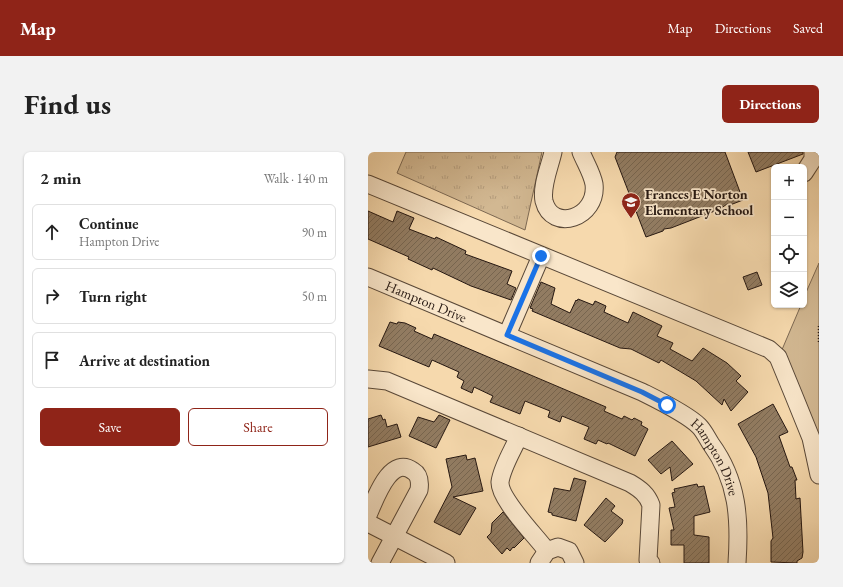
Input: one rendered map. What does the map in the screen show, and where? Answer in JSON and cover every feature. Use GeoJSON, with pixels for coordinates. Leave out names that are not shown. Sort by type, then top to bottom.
{"type":"FeatureCollection","features":[{"type":"Feature","properties":{"kind":"street"},"geometry":{"type":"LineString","coordinates":[[553,152],[544,192],[544,200],[553,214],[569,219],[578,217],[585,211],[593,194],[594,183],[581,152]]}},
{"type":"Feature","properties":{"kind":"street"},"geometry":{"type":"LineString","coordinates":[[807,169],[813,159],[813,152]]}},
{"type":"Feature","properties":{"kind":"street"},"geometry":{"type":"LineString","coordinates":[[368,184],[769,349],[778,357],[811,438],[819,475]]}},
{"type":"Feature","properties":{"kind":"street"},"geometry":{"type":"LineString","coordinates":[[507,335],[541,256]]}},
{"type":"Feature","properties":{"kind":"street","name":"Hampton Drive"},"geometry":{"type":"LineString","coordinates":[[368,277],[642,392],[667,405],[699,426],[722,459],[736,497],[739,533],[737,563]]}},
{"type":"Feature","properties":{"kind":"street"},"geometry":{"type":"LineString","coordinates":[[368,379],[387,381],[624,480],[642,491],[648,498],[651,505],[648,560],[651,563]]}},
{"type":"Feature","properties":{"kind":"street"},"geometry":{"type":"LineString","coordinates":[[519,436],[502,476],[501,490],[543,557],[552,548],[564,548],[572,556],[575,563]]}},
{"type":"Feature","properties":{"kind":"street"},"geometry":{"type":"LineString","coordinates":[[368,515],[391,472],[401,467],[412,470],[419,479],[419,490],[380,563]]}},
{"type":"Feature","properties":{"kind":"street"},"geometry":{"type":"LineString","coordinates":[[368,523],[446,563]]}},
{"type":"Feature","properties":{"kind":"path"},"geometry":{"type":"LineString","coordinates":[[819,326],[819,344]]}},
{"type":"Feature","properties":{"kind":"green space"},"geometry":{"type":"Polygon","coordinates":[[[406,152],[542,152],[525,230],[397,173],[406,152]]]}},
{"type":"Feature","properties":{"kind":"green space"},"geometry":{"type":"Polygon","coordinates":[[[819,263],[819,457],[806,403],[781,352],[800,308],[807,308],[807,290],[819,263]]]}},
{"type":"Feature","properties":{"kind":"building"},"geometry":{"type":"Polygon","coordinates":[[[617,152],[725,152],[743,200],[730,205],[727,204],[720,209],[646,237],[615,157],[617,152]]]}},
{"type":"Feature","properties":{"kind":"building"},"geometry":{"type":"Polygon","coordinates":[[[748,152],[803,152],[803,154],[777,164],[771,164],[771,166],[756,172],[748,152]]]}},
{"type":"Feature","properties":{"kind":"building"},"geometry":{"type":"Polygon","coordinates":[[[368,211],[393,222],[397,211],[414,218],[409,229],[435,239],[436,237],[466,251],[465,254],[512,271],[507,284],[516,288],[511,300],[471,286],[433,268],[432,270],[408,259],[409,257],[368,239],[368,211]]]}},
{"type":"Feature","properties":{"kind":"building"},"geometry":{"type":"Polygon","coordinates":[[[757,272],[762,285],[748,290],[743,277],[757,272]]]}},
{"type":"Feature","properties":{"kind":"building"},"geometry":{"type":"Polygon","coordinates":[[[541,282],[555,288],[551,304],[570,313],[576,300],[577,301],[578,299],[593,305],[595,301],[606,306],[604,312],[628,323],[633,312],[662,326],[657,336],[673,343],[670,349],[692,361],[703,348],[727,363],[741,376],[736,381],[748,392],[731,411],[724,399],[722,405],[696,381],[661,360],[659,363],[631,349],[620,348],[532,311],[533,309],[530,308],[541,282]]]}},
{"type":"Feature","properties":{"kind":"building"},"geometry":{"type":"Polygon","coordinates":[[[390,322],[397,324],[398,322],[405,323],[416,328],[414,331],[432,339],[434,334],[606,407],[604,411],[622,419],[624,416],[632,420],[634,418],[642,422],[641,425],[648,429],[635,456],[608,443],[607,444],[598,440],[596,444],[584,439],[589,427],[562,416],[560,422],[548,417],[550,411],[525,401],[520,414],[490,402],[493,396],[474,387],[472,393],[461,388],[464,381],[457,377],[459,372],[432,360],[429,367],[379,346],[390,322]]]}},
{"type":"Feature","properties":{"kind":"building"},"geometry":{"type":"Polygon","coordinates":[[[773,404],[788,432],[779,436],[790,467],[792,467],[797,480],[795,480],[796,499],[800,498],[803,552],[802,558],[797,561],[797,563],[771,562],[771,541],[773,538],[768,493],[756,457],[738,424],[773,404]]]}},
{"type":"Feature","properties":{"kind":"building"},"geometry":{"type":"Polygon","coordinates":[[[381,415],[383,420],[385,419],[387,427],[397,424],[401,437],[368,447],[368,419],[381,415]]]}},
{"type":"Feature","properties":{"kind":"building"},"geometry":{"type":"Polygon","coordinates":[[[439,415],[450,420],[436,448],[409,436],[418,417],[434,422],[439,415]]]}},
{"type":"Feature","properties":{"kind":"building"},"geometry":{"type":"Polygon","coordinates":[[[672,441],[693,464],[672,481],[670,467],[661,474],[648,460],[672,441]]]}},
{"type":"Feature","properties":{"kind":"building"},"geometry":{"type":"Polygon","coordinates":[[[466,455],[467,460],[475,458],[483,491],[453,497],[476,508],[460,535],[434,522],[452,487],[446,459],[466,455]]]}},
{"type":"Feature","properties":{"kind":"building"},"geometry":{"type":"Polygon","coordinates":[[[574,478],[586,481],[576,521],[552,515],[552,513],[548,512],[554,488],[570,491],[574,478]]]}},
{"type":"Feature","properties":{"kind":"building"},"geometry":{"type":"Polygon","coordinates":[[[697,484],[698,487],[704,486],[710,512],[694,516],[694,535],[709,537],[709,563],[684,563],[684,545],[671,545],[671,530],[674,530],[669,508],[675,507],[672,493],[675,492],[674,489],[697,484]]]}},
{"type":"Feature","properties":{"kind":"building"},"geometry":{"type":"Polygon","coordinates":[[[606,498],[615,506],[611,511],[623,520],[622,524],[605,542],[584,525],[606,498]]]}},
{"type":"Feature","properties":{"kind":"building"},"geometry":{"type":"Polygon","coordinates":[[[503,512],[524,538],[510,551],[507,548],[502,554],[487,537],[491,533],[492,523],[503,512]]]}},
{"type":"Feature","properties":{"kind":"place","name":"Frances E Norton Elementary School"},"geometry":{"type":"Point","coordinates":[631,219]}},
{"type":"Feature","properties":{"kind":"route"},"geometry":{"type":"LineString","coordinates":[[541,256],[507,335],[642,392],[667,405]]}}]}
